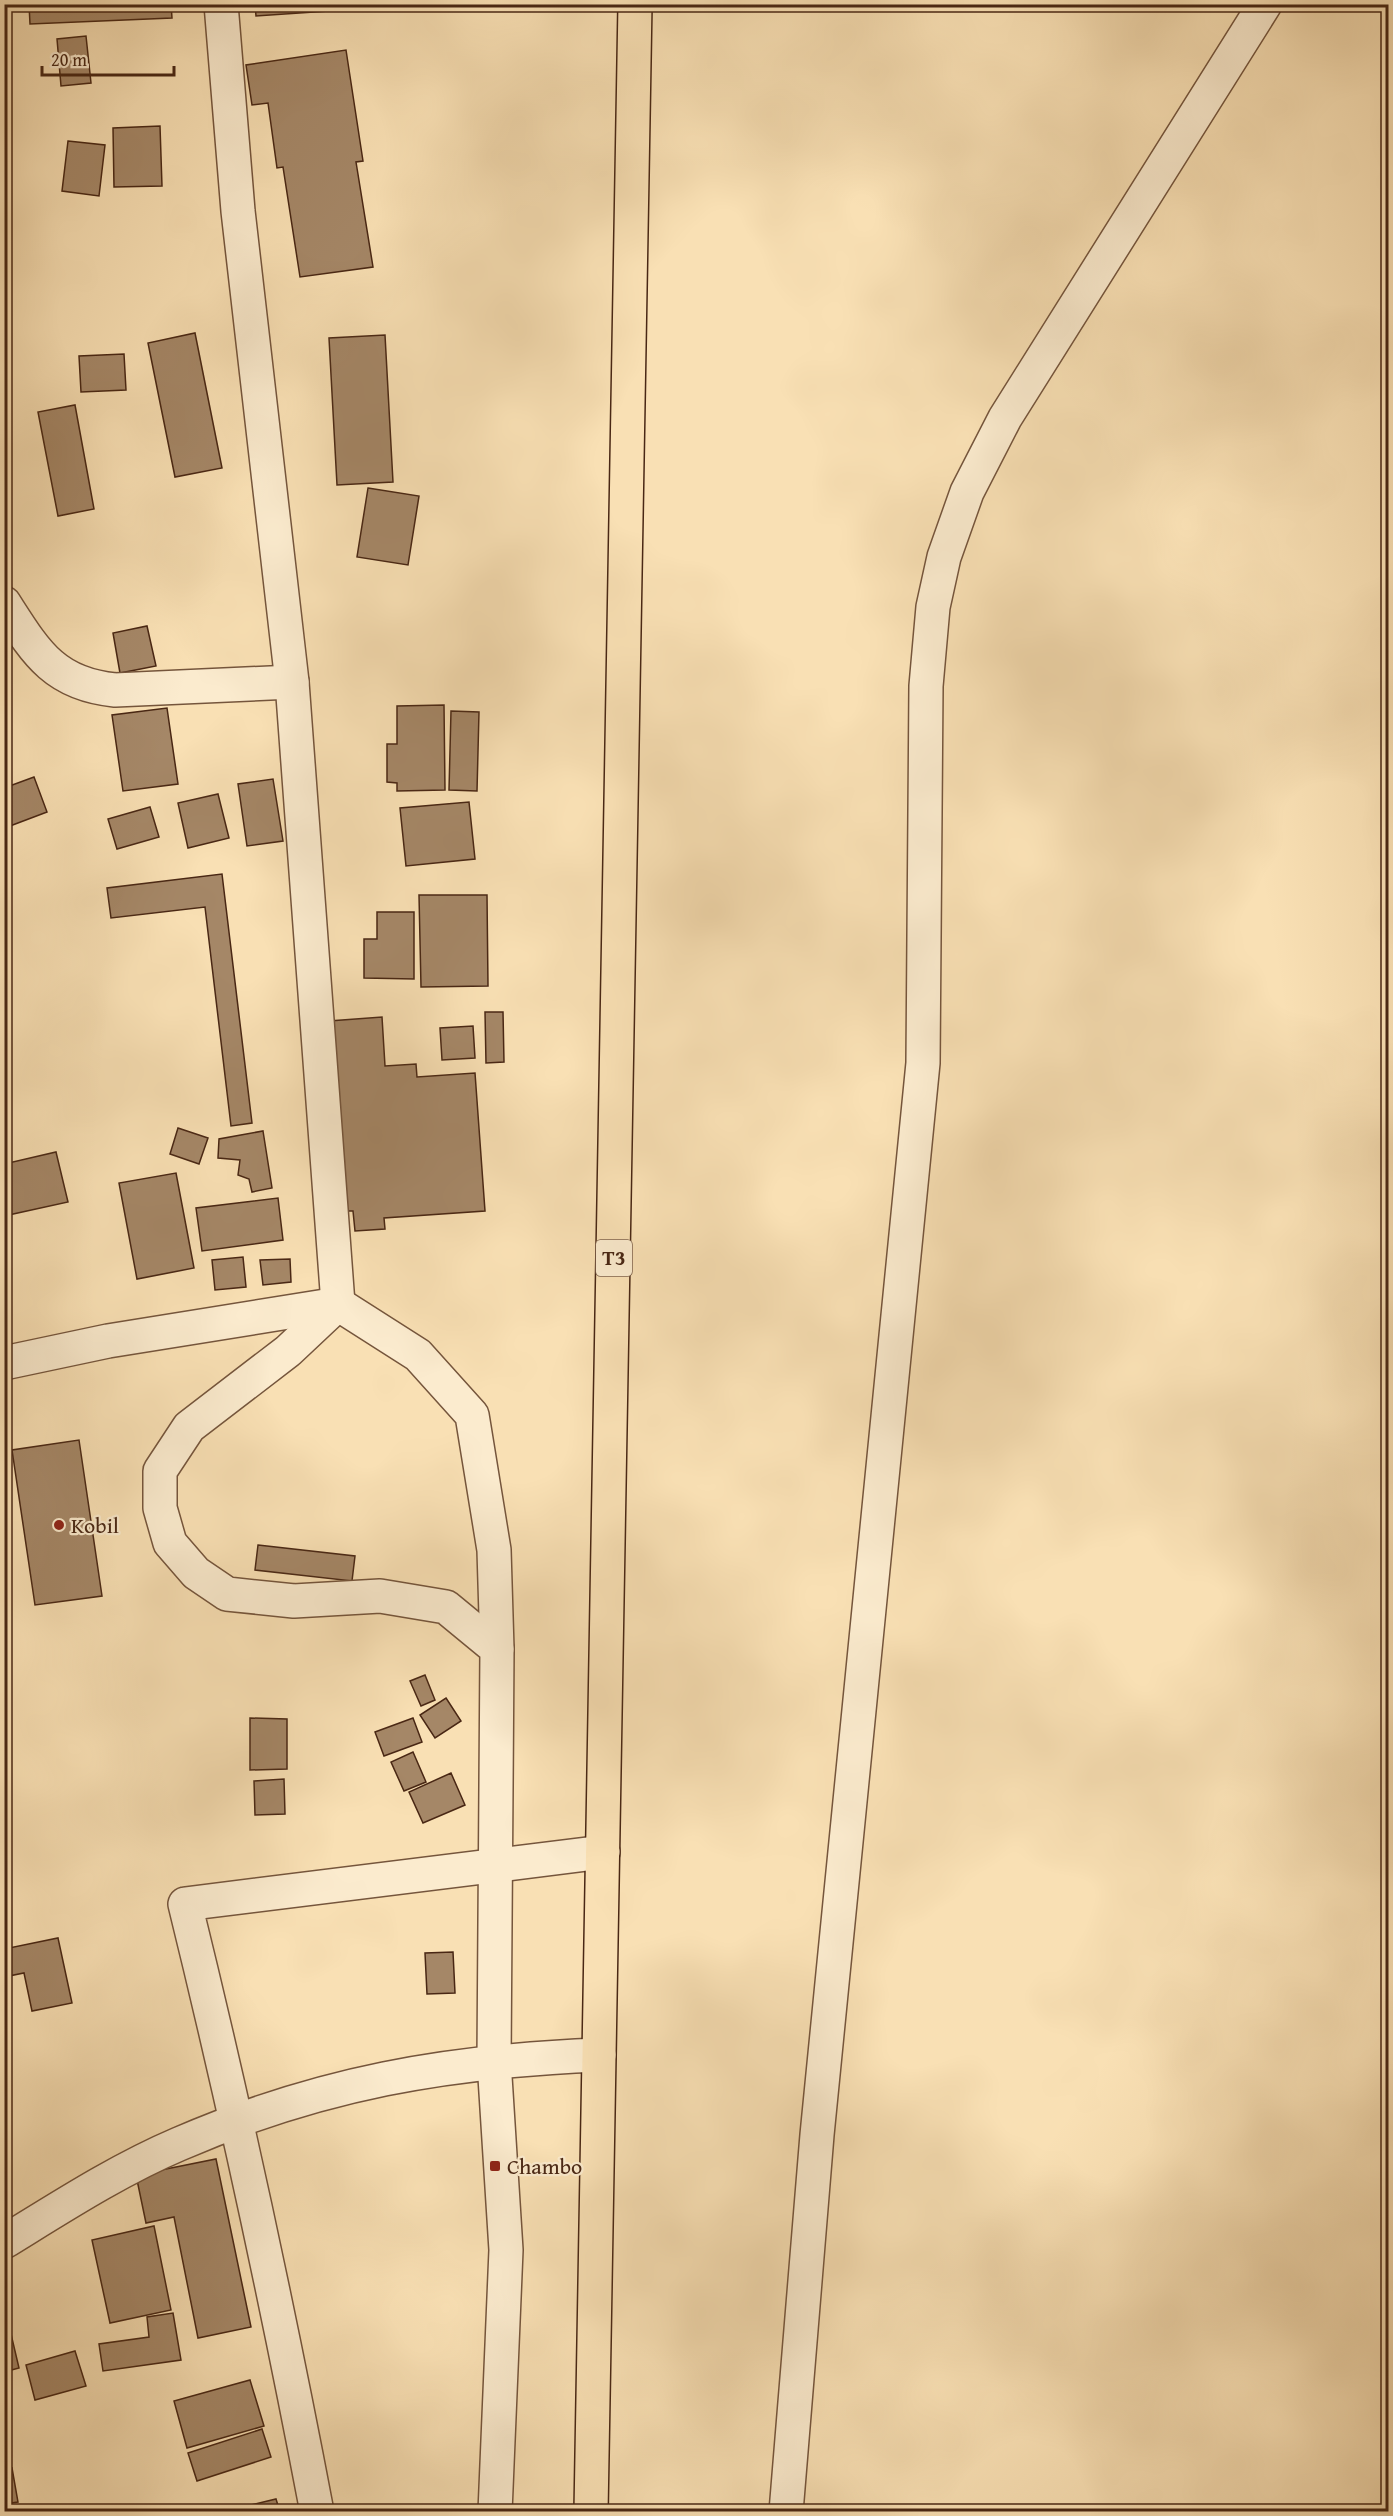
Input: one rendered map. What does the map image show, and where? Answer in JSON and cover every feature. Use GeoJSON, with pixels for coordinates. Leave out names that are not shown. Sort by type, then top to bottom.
{"type":"FeatureCollection","features":[{"type":"Feature","properties":{"kind":"highway","name":"T3"},"geometry":{"type":"LineString","coordinates":[[591,2511],[635,4]]}},
{"type":"Feature","properties":{"kind":"street"},"geometry":{"type":"LineString","coordinates":[[221,4],[238,211],[292,682],[338,1304]]}},
{"type":"Feature","properties":{"kind":"street"},"geometry":{"type":"LineString","coordinates":[[786,2511],[816,2135],[923,1063],[926,686],[933,607],[944,557],[967,492],[1005,418],[1266,4]]}},
{"type":"Feature","properties":{"kind":"street"},"geometry":{"type":"LineString","coordinates":[[4,603],[36,653],[57,672],[97,688],[115,690],[292,682]]}},
{"type":"Feature","properties":{"kind":"street"},"geometry":{"type":"LineString","coordinates":[[338,1304],[288,1351],[189,1427],[160,1471],[160,1508],[170,1544],[196,1573],[227,1594],[294,1601],[380,1596],[446,1607],[497,1649]]}},
{"type":"Feature","properties":{"kind":"street"},"geometry":{"type":"LineString","coordinates":[[4,1363],[108,1341],[338,1304],[418,1355],[472,1415],[494,1550],[497,1649],[497,1762],[493,1866],[494,2061],[506,2250],[495,2511]]}},
{"type":"Feature","properties":{"kind":"street"},"geometry":{"type":"LineString","coordinates":[[317,2511],[272,2275],[238,2120],[185,1904],[603,1852]]}},
{"type":"Feature","properties":{"kind":"street"},"geometry":{"type":"LineString","coordinates":[[4,2242],[111,2178],[177,2145],[238,2120],[326,2091],[380,2078],[448,2066],[599,2055]]}},
{"type":"Feature","properties":{"kind":"building"},"geometry":{"type":"Polygon","coordinates":[[[29,4],[171,4],[172,18],[30,24],[29,4]]]}},
{"type":"Feature","properties":{"kind":"building"},"geometry":{"type":"Polygon","coordinates":[[[255,4],[343,4],[343,10],[256,16],[255,4]]]}},
{"type":"Feature","properties":{"kind":"building"},"geometry":{"type":"Polygon","coordinates":[[[86,36],[91,83],[61,86],[57,39],[86,36]]]}},
{"type":"Feature","properties":{"kind":"building"},"geometry":{"type":"Polygon","coordinates":[[[346,50],[363,161],[356,162],[373,267],[300,277],[283,167],[277,168],[268,103],[252,105],[246,65],[346,50]]]}},
{"type":"Feature","properties":{"kind":"building"},"geometry":{"type":"Polygon","coordinates":[[[160,126],[162,186],[114,187],[113,128],[160,126]]]}},
{"type":"Feature","properties":{"kind":"building"},"geometry":{"type":"Polygon","coordinates":[[[68,141],[105,145],[99,196],[62,191],[68,141]]]}},
{"type":"Feature","properties":{"kind":"building"},"geometry":{"type":"Polygon","coordinates":[[[195,333],[222,468],[175,477],[148,343],[195,333]]]}},
{"type":"Feature","properties":{"kind":"building"},"geometry":{"type":"Polygon","coordinates":[[[385,335],[393,482],[337,485],[329,338],[385,335]]]}},
{"type":"Feature","properties":{"kind":"building"},"geometry":{"type":"Polygon","coordinates":[[[124,354],[126,390],[81,392],[79,356],[124,354]]]}},
{"type":"Feature","properties":{"kind":"building"},"geometry":{"type":"Polygon","coordinates":[[[75,405],[94,509],[58,516],[38,412],[75,405]]]}},
{"type":"Feature","properties":{"kind":"building"},"geometry":{"type":"Polygon","coordinates":[[[368,488],[419,496],[408,565],[357,557],[368,488]]]}},
{"type":"Feature","properties":{"kind":"building"},"geometry":{"type":"Polygon","coordinates":[[[147,626],[156,666],[120,673],[113,633],[147,626]]]}},
{"type":"Feature","properties":{"kind":"building"},"geometry":{"type":"Polygon","coordinates":[[[444,705],[445,790],[397,791],[397,783],[387,782],[387,744],[397,744],[397,706],[444,705]]]}},
{"type":"Feature","properties":{"kind":"building"},"geometry":{"type":"Polygon","coordinates":[[[167,708],[178,784],[123,791],[112,715],[167,708]]]}},
{"type":"Feature","properties":{"kind":"building"},"geometry":{"type":"Polygon","coordinates":[[[451,711],[479,712],[477,791],[449,790],[451,711]]]}},
{"type":"Feature","properties":{"kind":"building"},"geometry":{"type":"Polygon","coordinates":[[[34,777],[47,812],[10,826],[4,811],[4,788],[34,777]]]}},
{"type":"Feature","properties":{"kind":"building"},"geometry":{"type":"Polygon","coordinates":[[[273,779],[283,841],[247,846],[238,784],[273,779]]]}},
{"type":"Feature","properties":{"kind":"building"},"geometry":{"type":"Polygon","coordinates":[[[218,794],[229,838],[188,848],[178,803],[218,794]]]}},
{"type":"Feature","properties":{"kind":"building"},"geometry":{"type":"Polygon","coordinates":[[[469,802],[475,859],[406,866],[400,808],[469,802]]]}},
{"type":"Feature","properties":{"kind":"building"},"geometry":{"type":"Polygon","coordinates":[[[150,807],[159,837],[117,849],[108,819],[150,807]]]}},
{"type":"Feature","properties":{"kind":"building"},"geometry":{"type":"Polygon","coordinates":[[[222,874],[252,1123],[231,1126],[205,907],[111,918],[107,888],[222,874]]]}},
{"type":"Feature","properties":{"kind":"building"},"geometry":{"type":"Polygon","coordinates":[[[419,895],[487,895],[488,986],[421,987],[419,895]]]}},
{"type":"Feature","properties":{"kind":"building"},"geometry":{"type":"Polygon","coordinates":[[[377,912],[414,912],[414,979],[364,978],[364,939],[377,939],[377,912]]]}},
{"type":"Feature","properties":{"kind":"building"},"geometry":{"type":"Polygon","coordinates":[[[485,1012],[503,1012],[504,1062],[486,1063],[485,1012]]]}},
{"type":"Feature","properties":{"kind":"building"},"geometry":{"type":"Polygon","coordinates":[[[382,1017],[385,1066],[416,1064],[417,1077],[475,1073],[485,1211],[384,1218],[385,1229],[355,1231],[353,1211],[342,1211],[329,1021],[382,1017]]]}},
{"type":"Feature","properties":{"kind":"building"},"geometry":{"type":"Polygon","coordinates":[[[473,1026],[475,1058],[442,1060],[440,1028],[473,1026]]]}},
{"type":"Feature","properties":{"kind":"building"},"geometry":{"type":"Polygon","coordinates":[[[178,1128],[208,1138],[199,1164],[170,1154],[178,1128]]]}},
{"type":"Feature","properties":{"kind":"building"},"geometry":{"type":"Polygon","coordinates":[[[263,1131],[272,1188],[252,1192],[249,1179],[238,1175],[240,1160],[218,1158],[219,1139],[263,1131]]]}},
{"type":"Feature","properties":{"kind":"building"},"geometry":{"type":"Polygon","coordinates":[[[56,1152],[68,1202],[4,1216],[4,1164],[56,1152]]]}},
{"type":"Feature","properties":{"kind":"building"},"geometry":{"type":"Polygon","coordinates":[[[176,1173],[194,1268],[137,1279],[119,1183],[176,1173]]]}},
{"type":"Feature","properties":{"kind":"building"},"geometry":{"type":"Polygon","coordinates":[[[278,1198],[283,1240],[202,1251],[196,1208],[278,1198]]]}},
{"type":"Feature","properties":{"kind":"building"},"geometry":{"type":"Polygon","coordinates":[[[243,1257],[246,1287],[215,1290],[212,1260],[243,1257]]]}},
{"type":"Feature","properties":{"kind":"building"},"geometry":{"type":"Polygon","coordinates":[[[290,1259],[291,1282],[263,1285],[260,1260],[290,1259]]]}},
{"type":"Feature","properties":{"kind":"building"},"geometry":{"type":"Polygon","coordinates":[[[79,1440],[102,1596],[35,1605],[12,1450],[79,1440]]]}},
{"type":"Feature","properties":{"kind":"building"},"geometry":{"type":"Polygon","coordinates":[[[258,1545],[355,1556],[352,1581],[255,1570],[258,1545]]]}},
{"type":"Feature","properties":{"kind":"building"},"geometry":{"type":"Polygon","coordinates":[[[425,1675],[435,1700],[421,1706],[410,1681],[425,1675]]]}},
{"type":"Feature","properties":{"kind":"building"},"geometry":{"type":"Polygon","coordinates":[[[446,1698],[461,1721],[435,1738],[420,1715],[446,1698]]]}},
{"type":"Feature","properties":{"kind":"building"},"geometry":{"type":"Polygon","coordinates":[[[250,1718],[287,1719],[287,1769],[250,1770],[250,1718]]]}},
{"type":"Feature","properties":{"kind":"building"},"geometry":{"type":"Polygon","coordinates":[[[413,1718],[422,1742],[384,1756],[375,1732],[413,1718]]]}},
{"type":"Feature","properties":{"kind":"building"},"geometry":{"type":"Polygon","coordinates":[[[413,1752],[426,1782],[404,1791],[391,1762],[413,1752]]]}},
{"type":"Feature","properties":{"kind":"building"},"geometry":{"type":"Polygon","coordinates":[[[451,1773],[465,1805],[423,1823],[409,1792],[451,1773]]]}},
{"type":"Feature","properties":{"kind":"building"},"geometry":{"type":"Polygon","coordinates":[[[284,1779],[285,1814],[255,1815],[254,1781],[284,1779]]]}},
{"type":"Feature","properties":{"kind":"building"},"geometry":{"type":"Polygon","coordinates":[[[58,1938],[72,2003],[32,2011],[24,1973],[4,1977],[4,1949],[58,1938]]]}},
{"type":"Feature","properties":{"kind":"building"},"geometry":{"type":"Polygon","coordinates":[[[453,1952],[455,1993],[427,1994],[425,1953],[453,1952]]]}},
{"type":"Feature","properties":{"kind":"building"},"geometry":{"type":"Polygon","coordinates":[[[216,2159],[251,2327],[198,2338],[174,2217],[146,2223],[136,2175],[216,2159]]]}},
{"type":"Feature","properties":{"kind":"building"},"geometry":{"type":"Polygon","coordinates":[[[154,2226],[171,2310],[110,2323],[92,2240],[154,2226]]]}},
{"type":"Feature","properties":{"kind":"building"},"geometry":{"type":"Polygon","coordinates":[[[173,2313],[181,2360],[103,2371],[99,2344],[149,2337],[147,2317],[173,2313]]]}},
{"type":"Feature","properties":{"kind":"building"},"geometry":{"type":"Polygon","coordinates":[[[4,2317],[7,2317],[19,2368],[4,2372],[4,2317]]]}},
{"type":"Feature","properties":{"kind":"building"},"geometry":{"type":"Polygon","coordinates":[[[75,2351],[86,2386],[35,2400],[26,2365],[75,2351]]]}},
{"type":"Feature","properties":{"kind":"building"},"geometry":{"type":"Polygon","coordinates":[[[250,2380],[264,2426],[187,2448],[174,2401],[250,2380]]]}},
{"type":"Feature","properties":{"kind":"building"},"geometry":{"type":"Polygon","coordinates":[[[262,2429],[271,2457],[197,2481],[188,2453],[262,2429]]]}},
{"type":"Feature","properties":{"kind":"building"},"geometry":{"type":"Polygon","coordinates":[[[12,2468],[18,2502],[4,2504],[4,2470],[12,2468]]]}},
{"type":"Feature","properties":{"kind":"building"},"geometry":{"type":"Polygon","coordinates":[[[276,2499],[280,2512],[221,2512],[276,2499]]]}},
{"type":"Feature","properties":{"kind":"place","name":"Kobil"},"geometry":{"type":"Point","coordinates":[59,1525]}},
{"type":"Feature","properties":{"kind":"place","name":"Chambo"},"geometry":{"type":"Point","coordinates":[495,2166]}}]}
